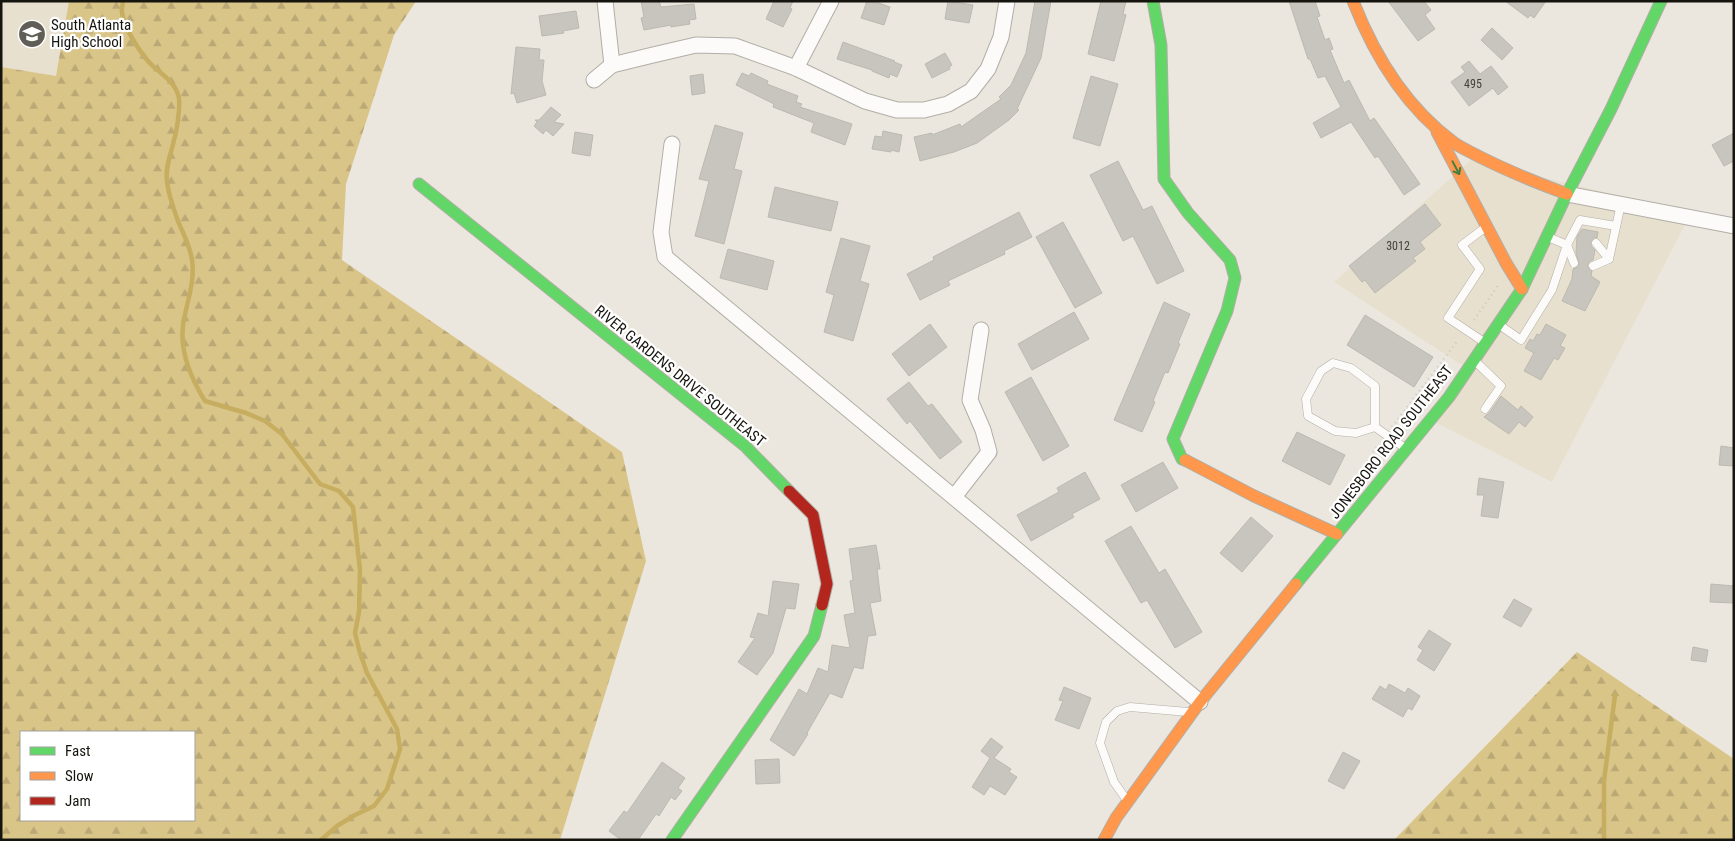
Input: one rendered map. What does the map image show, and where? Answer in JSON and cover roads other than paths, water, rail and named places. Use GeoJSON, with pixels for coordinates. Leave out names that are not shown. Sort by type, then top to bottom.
{"type":"FeatureCollection","features":[{"type":"Feature","properties":{"kind":"street"},"geometry":{"type":"LineString","coordinates":[[605,1],[612,65]]}},
{"type":"Feature","properties":{"kind":"street"},"geometry":{"type":"LineString","coordinates":[[796,68],[831,1]]}},
{"type":"Feature","properties":{"kind":"street"},"geometry":{"type":"LineString","coordinates":[[594,80],[612,65],[653,54],[696,46],[735,46],[796,68],[865,101],[897,110],[924,110],[948,104],[971,91],[988,69],[1001,37],[1007,1]]}},
{"type":"Feature","properties":{"kind":"street"},"geometry":{"type":"LineString","coordinates":[[1153,1],[1161,45],[1164,179],[1188,213],[1230,260],[1235,278],[1227,311],[1173,439],[1182,459],[1254,496],[1337,534]]}},
{"type":"Feature","properties":{"kind":"street"},"geometry":{"type":"LineString","coordinates":[[1353,1],[1376,51],[1401,88],[1433,125],[1454,143],[1500,168],[1567,194],[1734,226]]}},
{"type":"Feature","properties":{"kind":"street","name":"JONESBORO ROAD SOUTHEAST"},"geometry":{"type":"LineString","coordinates":[[1104,840],[1116,818],[1196,707],[1449,397],[1522,289],[1567,194],[1611,109],[1661,1]]}},
{"type":"Feature","properties":{"kind":"street"},"geometry":{"type":"LineString","coordinates":[[1433,125],[1522,289]]}},
{"type":"Feature","properties":{"kind":"street"},"geometry":{"type":"LineString","coordinates":[[672,144],[661,232],[665,257],[954,497],[1196,707]]}},
{"type":"Feature","properties":{"kind":"street","name":"RIVER GARDENS DRIVE SOUTHEAST"},"geometry":{"type":"LineString","coordinates":[[419,184],[745,446],[814,515],[827,584],[814,636],[672,840]]}},
{"type":"Feature","properties":{"kind":"street"},"geometry":{"type":"LineString","coordinates":[[954,497],[989,452],[983,430],[970,400],[980,330]]}},
{"type":"Feature","properties":{"kind":"lane"},"geometry":{"type":"LineString","coordinates":[[1609,259],[1621,204]]}},
{"type":"Feature","properties":{"kind":"lane"},"geometry":{"type":"LineString","coordinates":[[1498,324],[1521,340],[1552,290],[1567,245],[1580,220],[1616,226]]}},
{"type":"Feature","properties":{"kind":"lane"},"geometry":{"type":"LineString","coordinates":[[1486,343],[1448,318],[1480,268],[1462,245],[1487,227]]}},
{"type":"Feature","properties":{"kind":"lane"},"geometry":{"type":"LineString","coordinates":[[1547,236],[1567,245],[1574,263]]}},
{"type":"Feature","properties":{"kind":"lane"},"geometry":{"type":"LineString","coordinates":[[1567,245],[1577,240]]}},
{"type":"Feature","properties":{"kind":"lane"},"geometry":{"type":"LineString","coordinates":[[1596,243],[1609,259]]}},
{"type":"Feature","properties":{"kind":"lane"},"geometry":{"type":"LineString","coordinates":[[1592,266],[1609,259]]}},
{"type":"Feature","properties":{"kind":"lane"},"geometry":{"type":"LineString","coordinates":[[1474,360],[1502,386],[1484,409]]}},
{"type":"Feature","properties":{"kind":"lane"},"geometry":{"type":"LineString","coordinates":[[1375,427],[1375,386],[1352,368],[1333,362],[1321,371],[1306,399],[1308,416],[1335,431],[1356,433],[1375,427],[1407,449]]}},
{"type":"Feature","properties":{"kind":"lane"},"geometry":{"type":"LineString","coordinates":[[1128,802],[1114,782],[1100,743],[1106,722],[1117,710],[1130,708],[1196,707]]}},
{"type":"Feature","properties":{"kind":"waterway"},"geometry":{"type":"LineString","coordinates":[[123,1],[123,18],[134,42],[150,63],[173,85],[179,99],[177,125],[167,176],[171,201],[188,244],[193,267],[183,330],[184,351],[190,372],[205,401],[246,413],[265,421],[282,434],[320,484],[339,491],[353,507],[360,570],[359,612],[355,633],[367,673],[397,729],[400,749],[387,789],[374,806],[337,826],[321,840]]}},
{"type":"Feature","properties":{"kind":"waterway"},"geometry":{"type":"LineString","coordinates":[[1604,840],[1604,781],[1615,695]]}},
{"type":"Feature","properties":{"kind":"place","name":"South Atlanta High School"},"geometry":{"type":"Point","coordinates":[32,34]}}]}
